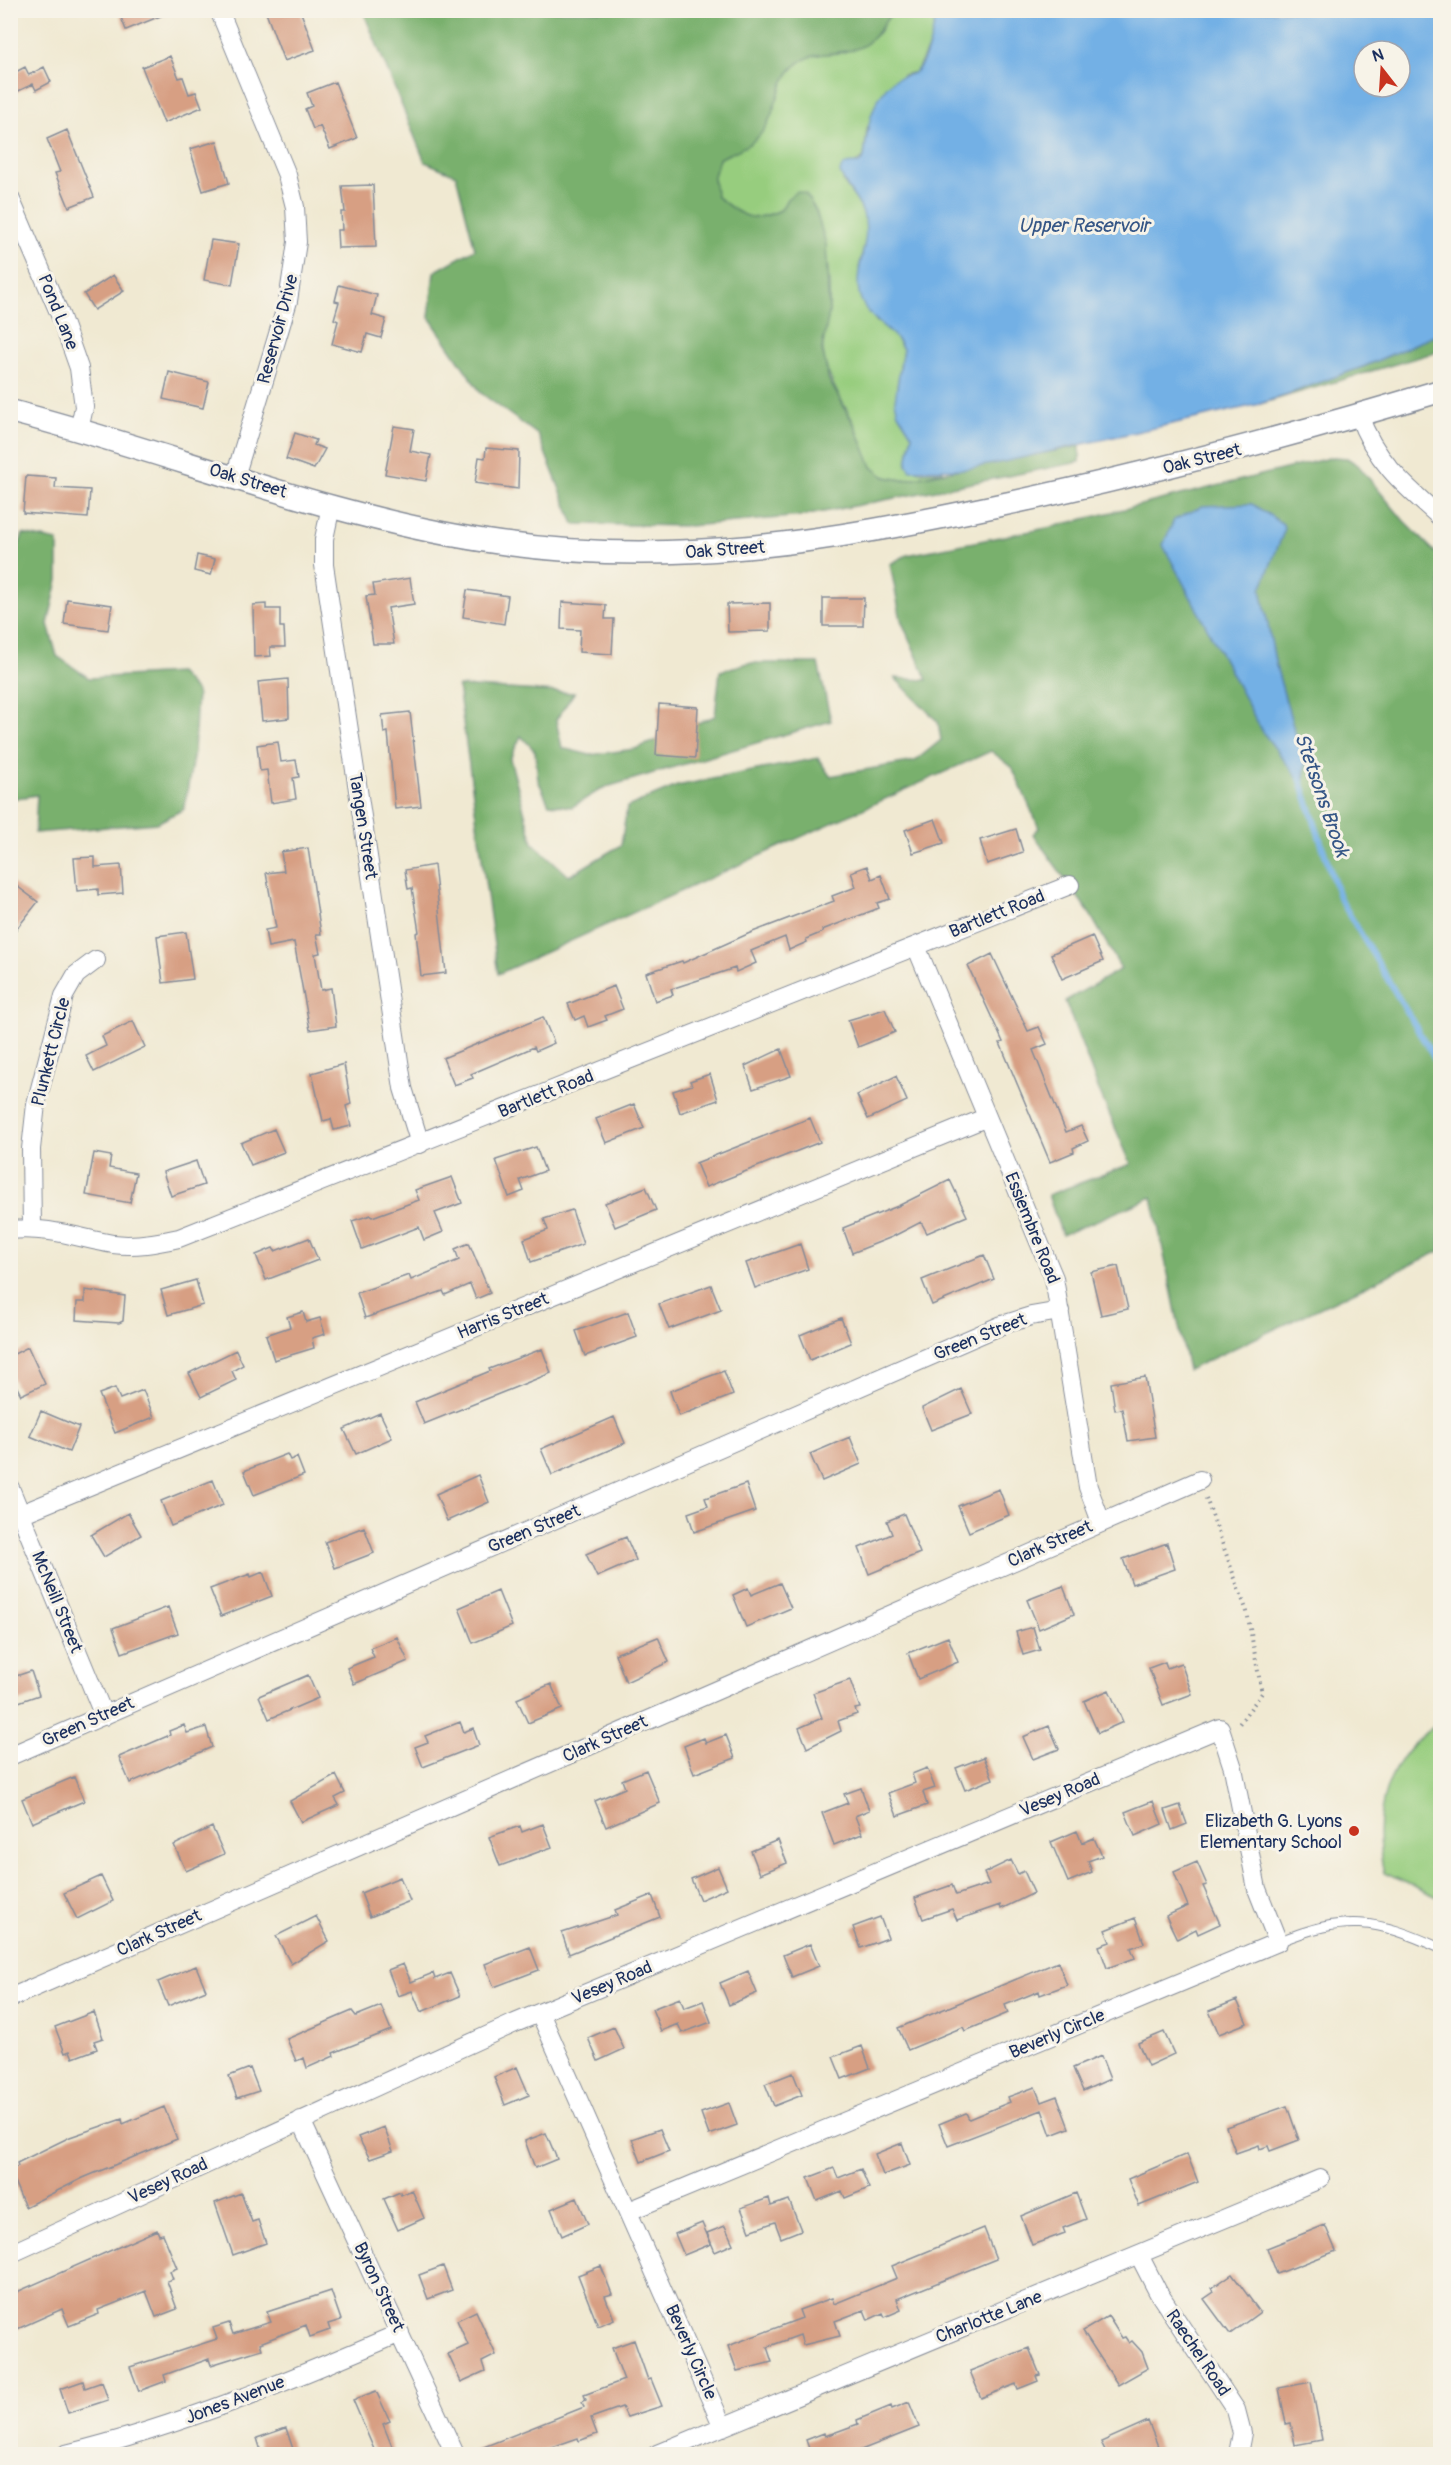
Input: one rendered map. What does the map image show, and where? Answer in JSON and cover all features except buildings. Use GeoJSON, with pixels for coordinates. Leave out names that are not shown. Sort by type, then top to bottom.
{"type":"FeatureCollection","features":[{"type":"Feature","properties":{"kind":"street","name":"Reservoir Drive"},"geometry":{"type":"LineString","coordinates":[[219,10],[287,175],[295,207],[297,242],[288,301],[235,477]]}},
{"type":"Feature","properties":{"kind":"street","name":"Pond Lane"},"geometry":{"type":"LineString","coordinates":[[10,198],[69,336],[79,368],[84,407],[79,430]]}},
{"type":"Feature","properties":{"kind":"street","name":"Oak Street"},"geometry":{"type":"LineString","coordinates":[[10,411],[331,506],[426,531],[518,545],[628,554],[735,550],[843,536],[1032,499],[1230,452],[1440,391]]}},
{"type":"Feature","properties":{"kind":"street"},"geometry":{"type":"LineString","coordinates":[[1359,416],[1375,452],[1403,484],[1440,517]]}},
{"type":"Feature","properties":{"kind":"street","name":"Tangen Street"},"geometry":{"type":"LineString","coordinates":[[331,506],[324,538],[324,566],[403,1088],[420,1144]]}},
{"type":"Feature","properties":{"kind":"street","name":"Bartlett Road"},"geometry":{"type":"LineString","coordinates":[[10,1230],[32,1229],[115,1244],[163,1242],[195,1233],[1070,885]]}},
{"type":"Feature","properties":{"kind":"street","name":"Essiembre Road"},"geometry":{"type":"LineString","coordinates":[[916,946],[985,1118],[1054,1278],[1088,1487],[1101,1522]]}},
{"type":"Feature","properties":{"kind":"street","name":"Plunkett Circle"},"geometry":{"type":"LineString","coordinates":[[32,1229],[31,1149],[36,1104],[67,990],[76,975],[96,960]]}},
{"type":"Feature","properties":{"kind":"street","name":"Harris Street"},"geometry":{"type":"LineString","coordinates":[[21,1514],[985,1118]]}},
{"type":"Feature","properties":{"kind":"street","name":"Green Street"},"geometry":{"type":"LineString","coordinates":[[10,1756],[1002,1325],[1031,1316],[1060,1311]]}},
{"type":"Feature","properties":{"kind":"street","name":"Clark Street"},"geometry":{"type":"LineString","coordinates":[[10,1998],[1200,1480]]}},
{"type":"Feature","properties":{"kind":"street","name":"McNeill Street"},"geometry":{"type":"LineString","coordinates":[[10,1488],[104,1716]]}},
{"type":"Feature","properties":{"kind":"street"},"geometry":{"type":"LineString","coordinates":[[1223,1735],[1233,1768],[1256,1883],[1278,1942]]}},
{"type":"Feature","properties":{"kind":"street","name":"Vesey Road"},"geometry":{"type":"LineString","coordinates":[[10,2254],[540,2013],[1223,1735]]}},
{"type":"Feature","properties":{"kind":"street","name":"Beverly Circle"},"geometry":{"type":"LineString","coordinates":[[629,2211],[1278,1942]]}},
{"type":"Feature","properties":{"kind":"street","name":"Beverly Circle"},"geometry":{"type":"LineString","coordinates":[[540,2013],[723,2427]]}},
{"type":"Feature","properties":{"kind":"street","name":"Byron Street"},"geometry":{"type":"LineString","coordinates":[[301,2120],[455,2454]]}},
{"type":"Feature","properties":{"kind":"street","name":"Charlotte Lane"},"geometry":{"type":"LineString","coordinates":[[657,2454],[1320,2179]]}},
{"type":"Feature","properties":{"kind":"street","name":"Raechel Road"},"geometry":{"type":"LineString","coordinates":[[1139,2255],[1158,2292],[1236,2410],[1242,2433],[1238,2454]]}},
{"type":"Feature","properties":{"kind":"street","name":"Jones Avenue"},"geometry":{"type":"LineString","coordinates":[[66,2454],[131,2437],[217,2408],[400,2333]]}},
{"type":"Feature","properties":{"kind":"lane"},"geometry":{"type":"LineString","coordinates":[[1278,1942],[1328,1925],[1359,1922],[1393,1928],[1440,1948]]}},
{"type":"Feature","properties":{"kind":"path"},"geometry":{"type":"LineString","coordinates":[[1200,1480],[1247,1612],[1262,1693],[1223,1735]]}},
{"type":"Feature","properties":{"kind":"green space"},"geometry":{"type":"Polygon","coordinates":[[[363,11],[895,11],[867,44],[844,52],[811,57],[795,66],[788,74],[760,135],[719,159],[713,179],[717,197],[740,213],[762,217],[781,210],[787,199],[797,191],[806,194],[816,211],[826,244],[829,313],[822,349],[829,380],[855,426],[872,467],[885,477],[904,480],[1080,446],[1080,462],[803,516],[689,526],[574,524],[538,435],[481,393],[429,317],[434,272],[475,249],[456,175],[425,162],[363,11]]]}},
{"type":"Feature","properties":{"kind":"green space"},"geometry":{"type":"Polygon","coordinates":[[[895,11],[937,11],[932,40],[916,72],[903,75],[867,128],[864,158],[854,164],[843,182],[860,205],[865,218],[867,234],[859,268],[876,321],[892,332],[903,349],[897,386],[898,413],[912,435],[907,464],[920,472],[944,471],[905,479],[886,477],[871,465],[856,427],[828,372],[823,346],[829,311],[828,273],[823,236],[816,211],[787,199],[781,210],[762,217],[747,216],[717,197],[713,179],[719,159],[752,142],[760,135],[788,74],[795,66],[802,60],[815,55],[840,53],[864,43],[879,32],[895,11]]]}},
{"type":"Feature","properties":{"kind":"green space"},"geometry":{"type":"Polygon","coordinates":[[[1440,333],[1440,351],[1260,404],[1365,366],[1440,333]]]}},
{"type":"Feature","properties":{"kind":"green space"},"geometry":{"type":"Polygon","coordinates":[[[1333,457],[1347,458],[1358,465],[1404,521],[1440,557],[1440,1251],[1188,1370],[1152,1197],[1062,1235],[1048,1195],[1131,1164],[1100,1093],[1065,1001],[1121,969],[1090,914],[1033,834],[1039,828],[1012,767],[991,751],[498,974],[458,686],[574,693],[556,720],[562,748],[590,755],[635,749],[715,716],[720,671],[748,663],[818,663],[831,721],[603,788],[572,807],[549,804],[538,780],[535,751],[521,736],[510,759],[533,843],[569,876],[621,845],[627,807],[677,786],[818,758],[830,776],[915,761],[941,740],[938,722],[895,678],[927,680],[901,620],[890,564],[907,555],[1052,527],[1333,457]]]}},
{"type":"Feature","properties":{"kind":"green space"},"geometry":{"type":"Polygon","coordinates":[[[23,534],[58,541],[58,580],[48,624],[57,656],[89,678],[179,673],[197,692],[194,752],[184,809],[157,823],[35,833],[37,795],[11,799],[10,570],[23,534]]]}},
{"type":"Feature","properties":{"kind":"green space"},"geometry":{"type":"Polygon","coordinates":[[[1440,1723],[1440,1898],[1384,1873],[1379,1829],[1387,1788],[1395,1769],[1407,1751],[1440,1723]]]}},
{"type":"Feature","properties":{"kind":"water","name":"Upper Reservoir"},"geometry":{"type":"Polygon","coordinates":[[[937,11],[1440,11],[1440,333],[1365,366],[1260,404],[1003,462],[965,469],[911,470],[907,464],[912,435],[898,413],[895,401],[903,349],[862,302],[858,282],[865,241],[865,221],[861,208],[840,172],[845,165],[860,163],[864,158],[871,116],[879,97],[893,81],[913,74],[920,67],[932,34],[937,11]]]}},
{"type":"Feature","properties":{"kind":"water"},"geometry":{"type":"Polygon","coordinates":[[[1252,504],[1283,524],[1284,531],[1261,589],[1276,666],[1295,733],[1307,751],[1303,785],[1262,731],[1163,545],[1174,520],[1203,506],[1252,504]]]}},
{"type":"Feature","properties":{"kind":"waterway","name":"Stetsons Brook"},"geometry":{"type":"LineString","coordinates":[[1300,778],[1339,897],[1436,1061],[1440,1080]]}},
{"type":"Feature","properties":{"kind":"place","name":"Elizabeth G. Lyons Elementary School"},"geometry":{"type":"Point","coordinates":[1354,1831]}}]}
